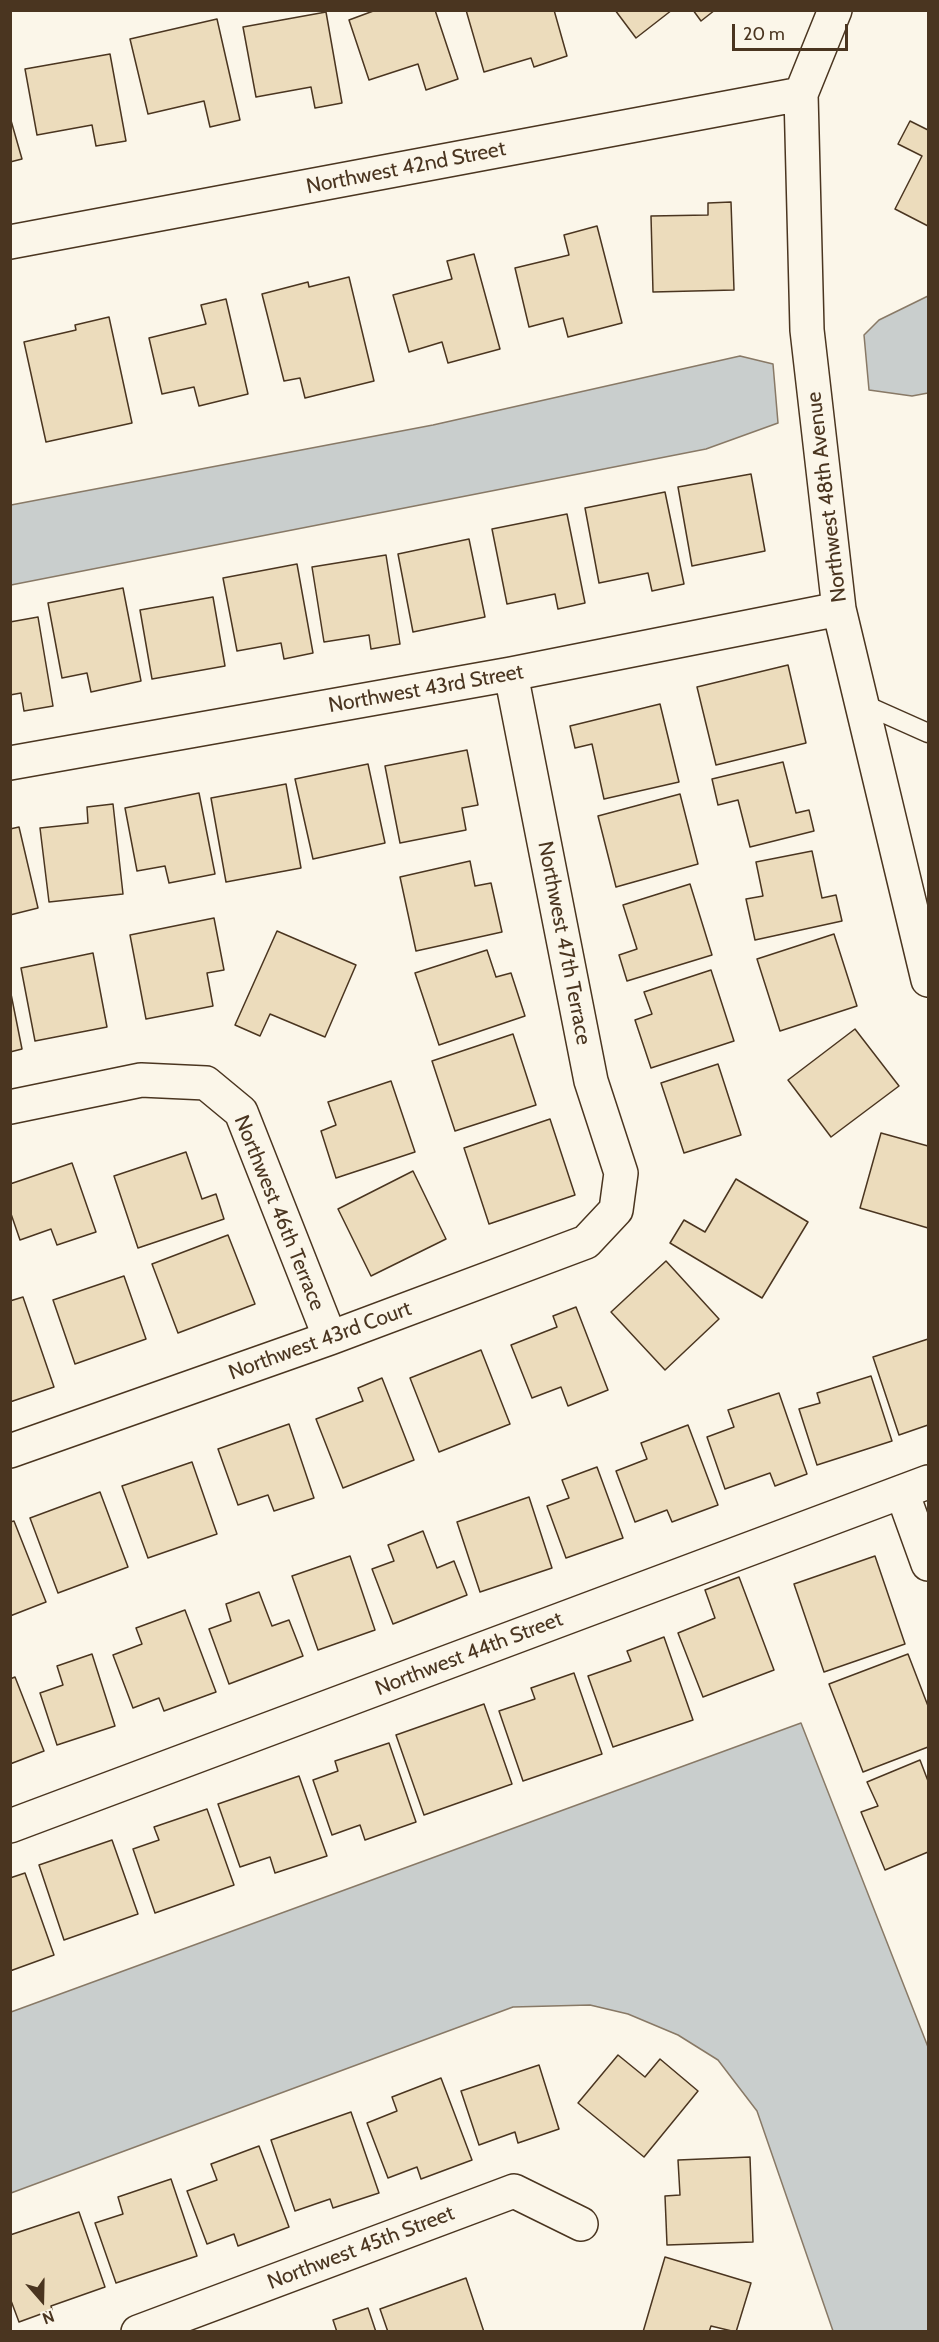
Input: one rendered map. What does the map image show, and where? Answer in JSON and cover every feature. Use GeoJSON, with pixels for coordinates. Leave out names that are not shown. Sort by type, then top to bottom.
{"type":"FeatureCollection","features":[{"type":"Feature","properties":{"kind":"street","name":"Northwest 48th Avenue"},"geometry":{"type":"LineString","coordinates":[[835,10],[801,94],[807,330],[840,609],[928,980]]}},
{"type":"Feature","properties":{"kind":"street","name":"Northwest 42nd Street"},"geometry":{"type":"LineString","coordinates":[[10,243],[801,94]]}},
{"type":"Feature","properties":{"kind":"street","name":"Northwest 43rd Street"},"geometry":{"type":"LineString","coordinates":[[10,763],[511,674],[840,609]]}},
{"type":"Feature","properties":{"kind":"street","name":"Northwest 47th Terrace"},"geometry":{"type":"LineString","coordinates":[[511,674],[591,1081],[621,1173],[616,1210]]}},
{"type":"Feature","properties":{"kind":"street","name":"Northwest 46th Terrace"},"geometry":{"type":"LineString","coordinates":[[10,1107],[141,1080],[206,1083],[241,1112],[330,1338]]}},
{"type":"Feature","properties":{"kind":"street","name":"Northwest 43rd Court"},"geometry":{"type":"LineString","coordinates":[[10,1451],[330,1338],[586,1242],[616,1210]]}},
{"type":"Feature","properties":{"kind":"street"},"geometry":{"type":"LineString","coordinates":[[915,1487],[928,1564]]}},
{"type":"Feature","properties":{"kind":"street","name":"Northwest 44th Street"},"geometry":{"type":"LineString","coordinates":[[10,1826],[915,1487]]}},
{"type":"Feature","properties":{"kind":"street","name":"Northwest 45th Street"},"geometry":{"type":"LineString","coordinates":[[138,2331],[514,2191],[581,2224]]}},
{"type":"Feature","properties":{"kind":"lane"},"geometry":{"type":"LineString","coordinates":[[863,704],[928,733]]}},
{"type":"Feature","properties":{"kind":"shaded area"},"geometry":{"type":"Polygon","coordinates":[[[928,296],[928,393],[912,396],[869,390],[864,335],[879,320],[928,296]]]}},
{"type":"Feature","properties":{"kind":"shaded area"},"geometry":{"type":"Polygon","coordinates":[[[740,356],[773,364],[778,423],[706,449],[11,585],[11,505],[433,425],[740,356]]]}},
{"type":"Feature","properties":{"kind":"shaded area"},"geometry":{"type":"Polygon","coordinates":[[[801,1723],[928,2047],[928,2331],[833,2331],[757,2111],[718,2060],[678,2035],[628,2014],[590,2005],[513,2007],[11,2193],[11,2012],[801,1723]]]}},
{"type":"Feature","properties":{"kind":"building"},"geometry":{"type":"Polygon","coordinates":[[[376,10],[435,10],[458,79],[426,90],[418,64],[369,80],[349,20],[376,10]]]}},
{"type":"Feature","properties":{"kind":"building"},"geometry":{"type":"Polygon","coordinates":[[[466,10],[554,10],[567,56],[534,67],[531,58],[484,72],[466,10]]]}},
{"type":"Feature","properties":{"kind":"building"},"geometry":{"type":"Polygon","coordinates":[[[615,10],[672,10],[636,38],[615,10]]]}},
{"type":"Feature","properties":{"kind":"building"},"geometry":{"type":"Polygon","coordinates":[[[693,10],[715,10],[701,21],[693,10]]]}},
{"type":"Feature","properties":{"kind":"building"},"geometry":{"type":"Polygon","coordinates":[[[326,12],[342,103],[315,108],[311,87],[256,97],[243,27],[326,12]]]}},
{"type":"Feature","properties":{"kind":"building"},"geometry":{"type":"Polygon","coordinates":[[[217,19],[240,120],[210,127],[204,101],[148,114],[130,39],[217,19]]]}},
{"type":"Feature","properties":{"kind":"building"},"geometry":{"type":"Polygon","coordinates":[[[110,54],[126,141],[96,146],[92,125],[37,135],[25,69],[110,54]]]}},
{"type":"Feature","properties":{"kind":"building"},"geometry":{"type":"Polygon","coordinates":[[[10,117],[22,159],[10,162],[10,117]]]}},
{"type":"Feature","properties":{"kind":"building"},"geometry":{"type":"Polygon","coordinates":[[[910,121],[928,130],[928,226],[895,209],[922,156],[898,144],[910,121]]]}},
{"type":"Feature","properties":{"kind":"building"},"geometry":{"type":"Polygon","coordinates":[[[731,202],[734,290],[653,292],[651,216],[708,215],[708,203],[731,202]]]}},
{"type":"Feature","properties":{"kind":"building"},"geometry":{"type":"Polygon","coordinates":[[[597,226],[622,323],[568,337],[563,318],[529,327],[515,268],[569,255],[564,235],[597,226]]]}},
{"type":"Feature","properties":{"kind":"building"},"geometry":{"type":"Polygon","coordinates":[[[474,254],[500,349],[448,363],[442,342],[409,352],[393,295],[452,279],[447,261],[474,254]]]}},
{"type":"Feature","properties":{"kind":"building"},"geometry":{"type":"Polygon","coordinates":[[[349,277],[374,381],[305,398],[300,378],[284,381],[262,294],[308,282],[309,287],[349,277]]]}},
{"type":"Feature","properties":{"kind":"building"},"geometry":{"type":"Polygon","coordinates":[[[226,299],[248,394],[199,406],[194,387],[162,394],[149,338],[206,324],[201,305],[226,299]]]}},
{"type":"Feature","properties":{"kind":"building"},"geometry":{"type":"Polygon","coordinates":[[[109,317],[132,423],[46,442],[24,342],[76,330],[75,325],[109,317]]]}},
{"type":"Feature","properties":{"kind":"building"},"geometry":{"type":"Polygon","coordinates":[[[751,474],[765,551],[692,566],[678,487],[751,474]]]}},
{"type":"Feature","properties":{"kind":"building"},"geometry":{"type":"Polygon","coordinates":[[[665,492],[684,584],[652,591],[648,573],[599,583],[585,508],[665,492]]]}},
{"type":"Feature","properties":{"kind":"building"},"geometry":{"type":"Polygon","coordinates":[[[567,514],[585,603],[558,609],[555,594],[507,604],[492,529],[567,514]]]}},
{"type":"Feature","properties":{"kind":"building"},"geometry":{"type":"Polygon","coordinates":[[[469,539],[485,617],[413,632],[398,554],[469,539]]]}},
{"type":"Feature","properties":{"kind":"building"},"geometry":{"type":"Polygon","coordinates":[[[386,555],[400,644],[371,649],[369,635],[324,642],[312,567],[386,555]]]}},
{"type":"Feature","properties":{"kind":"building"},"geometry":{"type":"Polygon","coordinates":[[[297,564],[313,653],[284,659],[281,643],[237,651],[223,578],[297,564]]]}},
{"type":"Feature","properties":{"kind":"building"},"geometry":{"type":"Polygon","coordinates":[[[123,588],[141,681],[91,692],[87,673],[62,678],[48,603],[123,588]]]}},
{"type":"Feature","properties":{"kind":"building"},"geometry":{"type":"Polygon","coordinates":[[[213,597],[225,666],[152,679],[140,610],[213,597]]]}},
{"type":"Feature","properties":{"kind":"building"},"geometry":{"type":"Polygon","coordinates":[[[38,617],[53,706],[24,711],[21,693],[10,695],[10,622],[38,617]]]}},
{"type":"Feature","properties":{"kind":"building"},"geometry":{"type":"Polygon","coordinates":[[[788,665],[806,743],[716,765],[697,687],[788,665]]]}},
{"type":"Feature","properties":{"kind":"building"},"geometry":{"type":"Polygon","coordinates":[[[660,704],[679,782],[604,799],[592,744],[575,748],[570,726],[660,704]]]}},
{"type":"Feature","properties":{"kind":"building"},"geometry":{"type":"Polygon","coordinates":[[[467,750],[478,805],[462,808],[466,830],[400,843],[385,766],[467,750]]]}},
{"type":"Feature","properties":{"kind":"building"},"geometry":{"type":"Polygon","coordinates":[[[783,762],[796,813],[809,810],[814,831],[750,847],[738,800],[718,805],[712,779],[783,762]]]}},
{"type":"Feature","properties":{"kind":"building"},"geometry":{"type":"Polygon","coordinates":[[[368,764],[385,843],[313,859],[295,779],[368,764]]]}},
{"type":"Feature","properties":{"kind":"building"},"geometry":{"type":"Polygon","coordinates":[[[286,784],[301,868],[226,882],[211,798],[286,784]]]}},
{"type":"Feature","properties":{"kind":"building"},"geometry":{"type":"Polygon","coordinates":[[[199,793],[215,874],[169,883],[165,866],[137,871],[125,808],[199,793]]]}},
{"type":"Feature","properties":{"kind":"building"},"geometry":{"type":"Polygon","coordinates":[[[680,794],[698,864],[616,887],[598,816],[680,794]]]}},
{"type":"Feature","properties":{"kind":"building"},"geometry":{"type":"Polygon","coordinates":[[[113,804],[123,894],[49,902],[40,828],[88,823],[87,807],[113,804]]]}},
{"type":"Feature","properties":{"kind":"building"},"geometry":{"type":"Polygon","coordinates":[[[19,827],[38,908],[10,915],[10,829],[19,827]]]}},
{"type":"Feature","properties":{"kind":"building"},"geometry":{"type":"Polygon","coordinates":[[[812,851],[822,898],[836,895],[842,921],[755,940],[746,899],[763,896],[756,862],[812,851]]]}},
{"type":"Feature","properties":{"kind":"building"},"geometry":{"type":"Polygon","coordinates":[[[470,861],[475,886],[491,883],[502,932],[416,951],[400,877],[470,861]]]}},
{"type":"Feature","properties":{"kind":"building"},"geometry":{"type":"Polygon","coordinates":[[[690,884],[712,955],[627,981],[619,955],[637,949],[623,905],[690,884]]]}},
{"type":"Feature","properties":{"kind":"building"},"geometry":{"type":"Polygon","coordinates":[[[214,918],[224,970],[207,973],[213,1006],[146,1019],[130,935],[214,918]]]}},
{"type":"Feature","properties":{"kind":"building"},"geometry":{"type":"Polygon","coordinates":[[[277,931],[356,965],[325,1037],[270,1014],[260,1036],[235,1025],[277,931]]]}},
{"type":"Feature","properties":{"kind":"building"},"geometry":{"type":"Polygon","coordinates":[[[834,934],[857,1006],[780,1031],[757,959],[834,934]]]}},
{"type":"Feature","properties":{"kind":"building"},"geometry":{"type":"Polygon","coordinates":[[[487,950],[496,977],[511,973],[525,1016],[439,1045],[415,973],[487,950]]]}},
{"type":"Feature","properties":{"kind":"building"},"geometry":{"type":"Polygon","coordinates":[[[93,953],[107,1027],[35,1041],[21,968],[93,953]]]}},
{"type":"Feature","properties":{"kind":"building"},"geometry":{"type":"Polygon","coordinates":[[[711,970],[734,1041],[651,1068],[635,1020],[652,1014],[644,992],[711,970]]]}},
{"type":"Feature","properties":{"kind":"building"},"geometry":{"type":"Polygon","coordinates":[[[10,989],[22,1049],[10,1052],[10,989]]]}},
{"type":"Feature","properties":{"kind":"building"},"geometry":{"type":"Polygon","coordinates":[[[855,1029],[899,1086],[831,1137],[788,1080],[855,1029]]]}},
{"type":"Feature","properties":{"kind":"building"},"geometry":{"type":"Polygon","coordinates":[[[513,1034],[536,1105],[455,1131],[432,1061],[513,1034]]]}},
{"type":"Feature","properties":{"kind":"building"},"geometry":{"type":"Polygon","coordinates":[[[718,1064],[741,1135],[684,1153],[661,1083],[718,1064]]]}},
{"type":"Feature","properties":{"kind":"building"},"geometry":{"type":"Polygon","coordinates":[[[391,1081],[415,1152],[336,1178],[321,1131],[336,1125],[328,1102],[391,1081]]]}},
{"type":"Feature","properties":{"kind":"building"},"geometry":{"type":"Polygon","coordinates":[[[550,1119],[575,1195],[489,1224],[464,1148],[550,1119]]]}},
{"type":"Feature","properties":{"kind":"building"},"geometry":{"type":"Polygon","coordinates":[[[881,1133],[928,1146],[928,1228],[860,1208],[881,1133]]]}},
{"type":"Feature","properties":{"kind":"building"},"geometry":{"type":"Polygon","coordinates":[[[186,1152],[202,1199],[216,1194],[224,1219],[138,1248],[114,1176],[186,1152]]]}},
{"type":"Feature","properties":{"kind":"building"},"geometry":{"type":"Polygon","coordinates":[[[72,1163],[96,1232],[57,1245],[51,1229],[20,1240],[10,1211],[10,1184],[72,1163]]]}},
{"type":"Feature","properties":{"kind":"building"},"geometry":{"type":"Polygon","coordinates":[[[413,1171],[446,1239],[371,1276],[338,1209],[413,1171]]]}},
{"type":"Feature","properties":{"kind":"building"},"geometry":{"type":"Polygon","coordinates":[[[736,1179],[808,1222],[762,1298],[670,1243],[684,1220],[705,1232],[736,1179]]]}},
{"type":"Feature","properties":{"kind":"building"},"geometry":{"type":"Polygon","coordinates":[[[228,1235],[255,1304],[178,1333],[152,1264],[228,1235]]]}},
{"type":"Feature","properties":{"kind":"building"},"geometry":{"type":"Polygon","coordinates":[[[666,1261],[719,1319],[665,1370],[611,1312],[666,1261]]]}},
{"type":"Feature","properties":{"kind":"building"},"geometry":{"type":"Polygon","coordinates":[[[124,1276],[146,1339],[75,1364],[53,1300],[124,1276]]]}},
{"type":"Feature","properties":{"kind":"building"},"geometry":{"type":"Polygon","coordinates":[[[23,1297],[54,1387],[10,1402],[10,1301],[23,1297]]]}},
{"type":"Feature","properties":{"kind":"building"},"geometry":{"type":"Polygon","coordinates":[[[576,1307],[608,1390],[568,1406],[561,1387],[532,1398],[511,1345],[557,1327],[553,1316],[576,1307]]]}},
{"type":"Feature","properties":{"kind":"building"},"geometry":{"type":"Polygon","coordinates":[[[928,1339],[928,1425],[899,1435],[873,1357],[928,1339]]]}},
{"type":"Feature","properties":{"kind":"building"},"geometry":{"type":"Polygon","coordinates":[[[481,1350],[510,1424],[439,1452],[410,1378],[481,1350]]]}},
{"type":"Feature","properties":{"kind":"building"},"geometry":{"type":"Polygon","coordinates":[[[871,1376],[892,1441],[817,1465],[799,1409],[820,1403],[817,1393],[871,1376]]]}},
{"type":"Feature","properties":{"kind":"building"},"geometry":{"type":"Polygon","coordinates":[[[382,1378],[414,1460],[343,1488],[316,1419],[363,1401],[358,1388],[382,1378]]]}},
{"type":"Feature","properties":{"kind":"building"},"geometry":{"type":"Polygon","coordinates":[[[779,1393],[807,1474],[775,1486],[770,1473],[725,1489],[707,1437],[734,1427],[728,1410],[779,1393]]]}},
{"type":"Feature","properties":{"kind":"building"},"geometry":{"type":"Polygon","coordinates":[[[289,1424],[314,1498],[274,1511],[268,1495],[238,1505],[218,1449],[289,1424]]]}},
{"type":"Feature","properties":{"kind":"building"},"geometry":{"type":"Polygon","coordinates":[[[688,1425],[718,1505],[672,1522],[667,1510],[635,1522],[616,1471],[647,1459],[641,1443],[688,1425]]]}},
{"type":"Feature","properties":{"kind":"building"},"geometry":{"type":"Polygon","coordinates":[[[192,1462],[217,1534],[148,1558],[122,1486],[192,1462]]]}},
{"type":"Feature","properties":{"kind":"building"},"geometry":{"type":"Polygon","coordinates":[[[597,1467],[623,1538],[566,1558],[547,1506],[569,1498],[562,1480],[597,1467]]]}},
{"type":"Feature","properties":{"kind":"building"},"geometry":{"type":"Polygon","coordinates":[[[100,1492],[128,1567],[58,1593],[30,1518],[100,1492]]]}},
{"type":"Feature","properties":{"kind":"building"},"geometry":{"type":"Polygon","coordinates":[[[529,1497],[552,1568],[480,1592],[457,1522],[529,1497]]]}},
{"type":"Feature","properties":{"kind":"building"},"geometry":{"type":"Polygon","coordinates":[[[14,1521],[46,1602],[10,1616],[10,1522],[14,1521]]]}},
{"type":"Feature","properties":{"kind":"building"},"geometry":{"type":"Polygon","coordinates":[[[423,1531],[437,1568],[454,1561],[467,1595],[393,1624],[372,1569],[394,1561],[388,1545],[423,1531]]]}},
{"type":"Feature","properties":{"kind":"building"},"geometry":{"type":"Polygon","coordinates":[[[350,1556],[375,1630],[318,1650],[292,1576],[350,1556]]]}},
{"type":"Feature","properties":{"kind":"building"},"geometry":{"type":"Polygon","coordinates":[[[875,1556],[905,1644],[824,1672],[794,1584],[875,1556]]]}},
{"type":"Feature","properties":{"kind":"building"},"geometry":{"type":"Polygon","coordinates":[[[739,1577],[774,1670],[703,1697],[678,1633],[715,1618],[705,1590],[739,1577]]]}},
{"type":"Feature","properties":{"kind":"building"},"geometry":{"type":"Polygon","coordinates":[[[259,1592],[272,1626],[289,1620],[303,1656],[229,1684],[209,1629],[231,1621],[226,1604],[259,1592]]]}},
{"type":"Feature","properties":{"kind":"building"},"geometry":{"type":"Polygon","coordinates":[[[185,1610],[216,1692],[164,1711],[159,1698],[133,1708],[113,1655],[142,1644],[136,1628],[185,1610]]]}},
{"type":"Feature","properties":{"kind":"building"},"geometry":{"type":"Polygon","coordinates":[[[664,1637],[693,1720],[613,1747],[588,1676],[631,1661],[627,1651],[664,1637]]]}},
{"type":"Feature","properties":{"kind":"building"},"geometry":{"type":"Polygon","coordinates":[[[92,1654],[115,1726],[57,1745],[40,1693],[63,1685],[57,1666],[92,1654]]]}},
{"type":"Feature","properties":{"kind":"building"},"geometry":{"type":"Polygon","coordinates":[[[908,1654],[928,1706],[928,1747],[863,1772],[829,1684],[908,1654]]]}},
{"type":"Feature","properties":{"kind":"building"},"geometry":{"type":"Polygon","coordinates":[[[574,1673],[602,1754],[523,1781],[499,1711],[535,1699],[531,1688],[574,1673]]]}},
{"type":"Feature","properties":{"kind":"building"},"geometry":{"type":"Polygon","coordinates":[[[15,1677],[44,1751],[10,1764],[10,1679],[15,1677]]]}},
{"type":"Feature","properties":{"kind":"building"},"geometry":{"type":"Polygon","coordinates":[[[484,1704],[512,1784],[424,1815],[396,1735],[484,1704]]]}},
{"type":"Feature","properties":{"kind":"building"},"geometry":{"type":"Polygon","coordinates":[[[389,1743],[416,1822],[365,1840],[360,1825],[332,1835],[313,1780],[338,1771],[335,1761],[389,1743]]]}},
{"type":"Feature","properties":{"kind":"building"},"geometry":{"type":"Polygon","coordinates":[[[920,1760],[928,1781],[928,1852],[885,1870],[861,1812],[878,1806],[867,1782],[920,1760]]]}},
{"type":"Feature","properties":{"kind":"building"},"geometry":{"type":"Polygon","coordinates":[[[299,1776],[327,1856],[275,1873],[270,1857],[240,1867],[218,1804],[299,1776]]]}},
{"type":"Feature","properties":{"kind":"building"},"geometry":{"type":"Polygon","coordinates":[[[207,1809],[234,1885],[155,1913],[133,1849],[159,1840],[154,1827],[207,1809]]]}},
{"type":"Feature","properties":{"kind":"building"},"geometry":{"type":"Polygon","coordinates":[[[112,1840],[138,1914],[64,1940],[39,1865],[112,1840]]]}},
{"type":"Feature","properties":{"kind":"building"},"geometry":{"type":"Polygon","coordinates":[[[25,1873],[54,1955],[10,1971],[10,1878],[25,1873]]]}},
{"type":"Feature","properties":{"kind":"building"},"geometry":{"type":"Polygon","coordinates":[[[618,2055],[645,2077],[660,2059],[698,2091],[644,2157],[578,2103],[618,2055]]]}},
{"type":"Feature","properties":{"kind":"building"},"geometry":{"type":"Polygon","coordinates":[[[539,2065],[559,2129],[518,2143],[515,2132],[479,2145],[461,2091],[539,2065]]]}},
{"type":"Feature","properties":{"kind":"building"},"geometry":{"type":"Polygon","coordinates":[[[441,2078],[472,2160],[421,2179],[417,2167],[388,2178],[367,2123],[397,2111],[392,2097],[441,2078]]]}},
{"type":"Feature","properties":{"kind":"building"},"geometry":{"type":"Polygon","coordinates":[[[351,2112],[379,2193],[333,2208],[330,2199],[295,2211],[271,2140],[351,2112]]]}},
{"type":"Feature","properties":{"kind":"building"},"geometry":{"type":"Polygon","coordinates":[[[259,2146],[289,2227],[238,2246],[234,2234],[207,2244],[187,2191],[217,2180],[211,2164],[259,2146]]]}},
{"type":"Feature","properties":{"kind":"building"},"geometry":{"type":"Polygon","coordinates":[[[750,2157],[753,2242],[667,2245],[665,2196],[680,2195],[678,2160],[750,2157]]]}},
{"type":"Feature","properties":{"kind":"building"},"geometry":{"type":"Polygon","coordinates":[[[171,2179],[197,2256],[116,2283],[95,2223],[123,2214],[118,2197],[171,2179]]]}},
{"type":"Feature","properties":{"kind":"building"},"geometry":{"type":"Polygon","coordinates":[[[79,2212],[105,2287],[51,2306],[52,2310],[19,2322],[10,2298],[10,2235],[79,2212]]]}},
{"type":"Feature","properties":{"kind":"building"},"geometry":{"type":"Polygon","coordinates":[[[665,2257],[751,2283],[736,2332],[711,2326],[709,2332],[643,2332],[665,2257]]]}},
{"type":"Feature","properties":{"kind":"building"},"geometry":{"type":"Polygon","coordinates":[[[466,2278],[484,2332],[388,2332],[380,2309],[466,2278]]]}},
{"type":"Feature","properties":{"kind":"building"},"geometry":{"type":"Polygon","coordinates":[[[368,2308],[376,2332],[337,2332],[333,2320],[368,2308]]]}}]}
